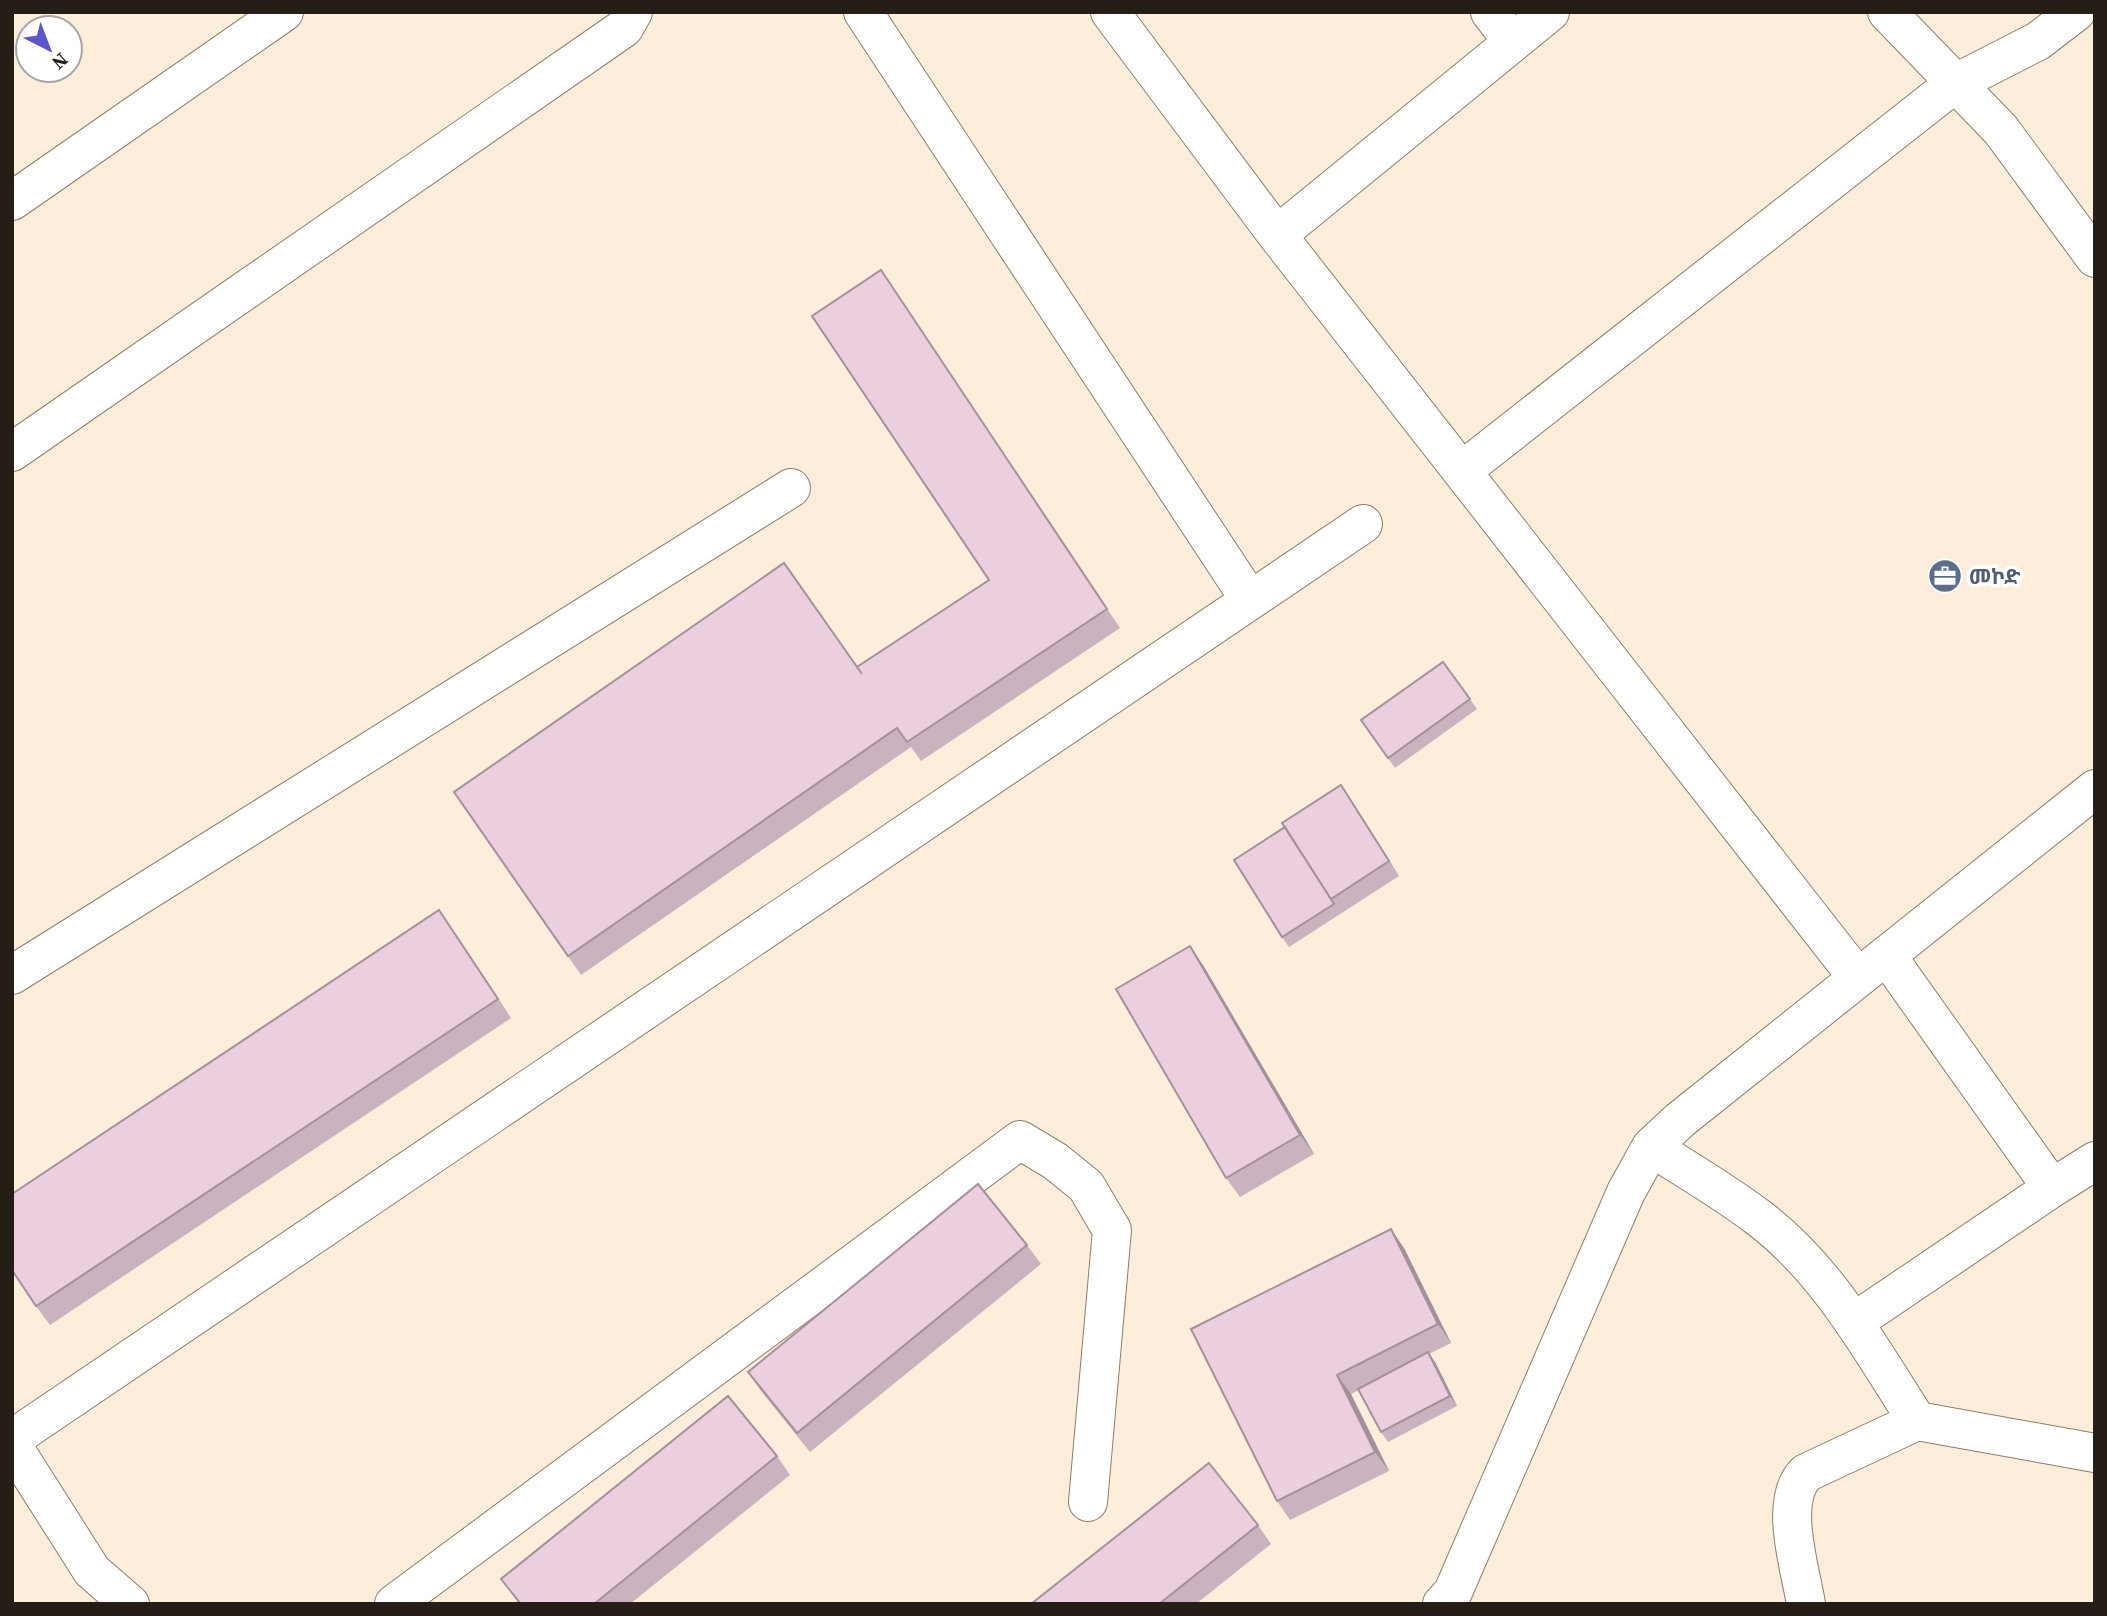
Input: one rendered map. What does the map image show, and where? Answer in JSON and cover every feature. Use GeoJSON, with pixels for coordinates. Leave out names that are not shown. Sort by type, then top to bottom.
{"type":"FeatureCollection","features":[{"type":"Feature","properties":{"kind":"street"},"geometry":{"type":"LineString","coordinates":[[12,201],[284,12]]}},
{"type":"Feature","properties":{"kind":"street"},"geometry":{"type":"LineString","coordinates":[[12,452],[624,28],[634,12]]}},
{"type":"Feature","properties":{"kind":"street"},"geometry":{"type":"LineString","coordinates":[[863,12],[1250,600]]}},
{"type":"Feature","properties":{"kind":"street"},"geometry":{"type":"LineString","coordinates":[[1110,12],[1277,235],[1463,470],[2052,1188]]}},
{"type":"Feature","properties":{"kind":"street"},"geometry":{"type":"LineString","coordinates":[[1490,12],[1513,42]]}},
{"type":"Feature","properties":{"kind":"street"},"geometry":{"type":"LineString","coordinates":[[1277,235],[1550,12]]}},
{"type":"Feature","properties":{"kind":"street"},"geometry":{"type":"LineString","coordinates":[[1887,12],[2001,131],[2095,258]]}},
{"type":"Feature","properties":{"kind":"street"},"geometry":{"type":"LineString","coordinates":[[1463,470],[1954,84],[2038,41],[2076,12]]}},
{"type":"Feature","properties":{"kind":"street"},"geometry":{"type":"LineString","coordinates":[[12,975],[791,488]]}},
{"type":"Feature","properties":{"kind":"street"},"geometry":{"type":"LineString","coordinates":[[12,1439],[1363,524]]}},
{"type":"Feature","properties":{"kind":"street"},"geometry":{"type":"LineString","coordinates":[[1442,1604],[1453,1592],[1626,1192],[1651,1147],[1679,1120],[2095,789]]}},
{"type":"Feature","properties":{"kind":"street"},"geometry":{"type":"LineString","coordinates":[[394,1604],[1020,1140],[1055,1161],[1086,1186],[1112,1230],[1088,1502]]}},
{"type":"Feature","properties":{"kind":"street"},"geometry":{"type":"LineString","coordinates":[[1651,1147],[1760,1219],[1797,1253],[1854,1322],[1917,1422]]}},
{"type":"Feature","properties":{"kind":"street"},"geometry":{"type":"LineString","coordinates":[[1854,1322],[2095,1161]]}},
{"type":"Feature","properties":{"kind":"street"},"geometry":{"type":"LineString","coordinates":[[1806,1604],[1791,1508],[1796,1482],[1806,1473],[1917,1422],[2095,1453]]}},
{"type":"Feature","properties":{"kind":"street"},"geometry":{"type":"LineString","coordinates":[[12,1445],[92,1571],[130,1604]]}},
{"type":"Feature","properties":{"kind":"building"},"geometry":{"type":"Polygon","coordinates":[[[881,270],[1107,609],[907,742],[897,728],[568,956],[454,792],[784,563],[857,667],[989,580],[812,316],[881,270]]]}},
{"type":"Feature","properties":{"kind":"building"},"geometry":{"type":"Polygon","coordinates":[[[1443,662],[1470,699],[1388,758],[1361,720],[1443,662]]]}},
{"type":"Feature","properties":{"kind":"building"},"geometry":{"type":"Polygon","coordinates":[[[1341,785],[1389,861],[1331,899],[1282,823],[1341,785]]]}},
{"type":"Feature","properties":{"kind":"building"},"geometry":{"type":"Polygon","coordinates":[[[1285,827],[1334,904],[1282,937],[1234,860],[1285,827]]]}},
{"type":"Feature","properties":{"kind":"building"},"geometry":{"type":"Polygon","coordinates":[[[439,910],[498,999],[36,1306],[12,1270],[12,1194],[439,910]]]}},
{"type":"Feature","properties":{"kind":"building"},"geometry":{"type":"Polygon","coordinates":[[[1190,946],[1300,1135],[1226,1178],[1116,989],[1190,946]]]}},
{"type":"Feature","properties":{"kind":"building"},"geometry":{"type":"Polygon","coordinates":[[[978,1184],[1027,1245],[797,1433],[748,1372],[978,1184]]]}},
{"type":"Feature","properties":{"kind":"building"},"geometry":{"type":"Polygon","coordinates":[[[1391,1229],[1438,1324],[1337,1375],[1375,1452],[1277,1501],[1191,1329],[1391,1229]]]}},
{"type":"Feature","properties":{"kind":"building"},"geometry":{"type":"Polygon","coordinates":[[[1428,1352],[1450,1396],[1381,1432],[1358,1389],[1428,1352]]]}},
{"type":"Feature","properties":{"kind":"building"},"geometry":{"type":"Polygon","coordinates":[[[728,1396],[777,1456],[594,1604],[521,1604],[501,1579],[728,1396]]]}},
{"type":"Feature","properties":{"kind":"building"},"geometry":{"type":"Polygon","coordinates":[[[1209,1463],[1258,1525],[1159,1604],[1031,1604],[1209,1463]]]}},
{"type":"Feature","properties":{"kind":"place","name":"መኮድ"},"geometry":{"type":"Point","coordinates":[1945,576]}}]}
